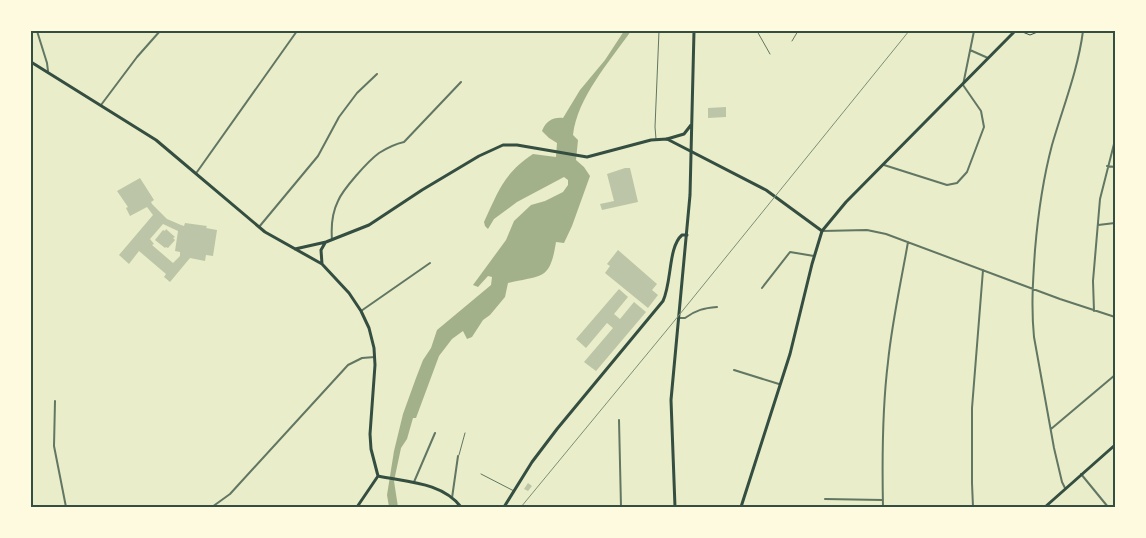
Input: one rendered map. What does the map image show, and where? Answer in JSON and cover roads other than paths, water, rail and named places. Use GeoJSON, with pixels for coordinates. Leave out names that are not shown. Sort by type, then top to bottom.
{"type":"FeatureCollection","features":[{"type":"Feature","properties":{"kind":"main road"},"geometry":{"type":"LineString","coordinates":[[675,507],[671,408],[690,195],[694,31]]}},
{"type":"Feature","properties":{"kind":"main road"},"geometry":{"type":"LineString","coordinates":[[741,507],[781,385],[822,231],[846,202],[1015,31]]}},
{"type":"Feature","properties":{"kind":"main road"},"geometry":{"type":"LineString","coordinates":[[31,62],[156,140],[197,172],[271,236],[322,264],[350,293],[361,311],[372,338],[375,357],[370,434],[371,449],[378,476],[357,507]]}},
{"type":"Feature","properties":{"kind":"main road"},"geometry":{"type":"LineString","coordinates":[[294,249],[326,242],[370,225],[422,190],[497,147],[509,144],[588,157],[684,134],[692,125]]}},
{"type":"Feature","properties":{"kind":"main road"},"geometry":{"type":"LineString","coordinates":[[667,139],[766,190],[822,231]]}},
{"type":"Feature","properties":{"kind":"main road"},"geometry":{"type":"LineString","coordinates":[[504,507],[532,462],[557,429],[663,301],[667,292],[673,253],[677,241],[682,235],[687,235]]}},
{"type":"Feature","properties":{"kind":"main road"},"geometry":{"type":"LineString","coordinates":[[322,264],[321,250],[326,242]]}},
{"type":"Feature","properties":{"kind":"main road"},"geometry":{"type":"LineString","coordinates":[[1045,507],[1115,445]]}},
{"type":"Feature","properties":{"kind":"main road"},"geometry":{"type":"LineString","coordinates":[[378,476],[414,482],[442,491],[461,507]]}},
{"type":"Feature","properties":{"kind":"street"},"geometry":{"type":"LineString","coordinates":[[37,31],[48,71]]}},
{"type":"Feature","properties":{"kind":"street"},"geometry":{"type":"LineString","coordinates":[[101,106],[137,57],[160,31]]}},
{"type":"Feature","properties":{"kind":"street"},"geometry":{"type":"LineString","coordinates":[[197,172],[297,31]]}},
{"type":"Feature","properties":{"kind":"street"},"geometry":{"type":"LineString","coordinates":[[884,165],[947,185],[952,185],[964,177],[978,148],[984,127],[981,111],[963,85],[974,31]]}},
{"type":"Feature","properties":{"kind":"street"},"geometry":{"type":"LineString","coordinates":[[1065,488],[1058,468],[1034,337],[1032,288],[1043,185],[1083,31]]}},
{"type":"Feature","properties":{"kind":"street"},"geometry":{"type":"LineString","coordinates":[[970,50],[989,58]]}},
{"type":"Feature","properties":{"kind":"street"},"geometry":{"type":"LineString","coordinates":[[259,227],[318,156],[340,117],[357,93],[377,74]]}},
{"type":"Feature","properties":{"kind":"street"},"geometry":{"type":"LineString","coordinates":[[332,240],[334,211],[338,200],[349,186],[378,154],[392,145],[404,142],[460,82]]}},
{"type":"Feature","properties":{"kind":"street"},"geometry":{"type":"LineString","coordinates":[[1094,311],[1093,280],[1101,193],[1115,140]]}},
{"type":"Feature","properties":{"kind":"street"},"geometry":{"type":"LineString","coordinates":[[1107,166],[1115,167]]}},
{"type":"Feature","properties":{"kind":"street"},"geometry":{"type":"LineString","coordinates":[[1098,225],[1115,223]]}},
{"type":"Feature","properties":{"kind":"street"},"geometry":{"type":"LineString","coordinates":[[822,231],[877,231],[1115,317]]}},
{"type":"Feature","properties":{"kind":"street"},"geometry":{"type":"LineString","coordinates":[[883,507],[883,424],[886,381],[890,342],[908,242]]}},
{"type":"Feature","properties":{"kind":"street"},"geometry":{"type":"LineString","coordinates":[[762,288],[790,252],[815,256]]}},
{"type":"Feature","properties":{"kind":"street"},"geometry":{"type":"LineString","coordinates":[[361,311],[430,263]]}},
{"type":"Feature","properties":{"kind":"street"},"geometry":{"type":"LineString","coordinates":[[974,507],[972,408],[983,270]]}},
{"type":"Feature","properties":{"kind":"street"},"geometry":{"type":"LineString","coordinates":[[678,320],[703,308],[717,307]]}},
{"type":"Feature","properties":{"kind":"street"},"geometry":{"type":"LineString","coordinates":[[212,507],[230,494],[348,365],[362,358],[375,357]]}},
{"type":"Feature","properties":{"kind":"street"},"geometry":{"type":"LineString","coordinates":[[734,370],[781,385]]}},
{"type":"Feature","properties":{"kind":"street"},"geometry":{"type":"LineString","coordinates":[[1051,429],[1115,375]]}},
{"type":"Feature","properties":{"kind":"street"},"geometry":{"type":"LineString","coordinates":[[55,401],[54,446],[66,507]]}},
{"type":"Feature","properties":{"kind":"street"},"geometry":{"type":"LineString","coordinates":[[619,420],[621,507]]}},
{"type":"Feature","properties":{"kind":"street"},"geometry":{"type":"LineString","coordinates":[[414,482],[435,433]]}},
{"type":"Feature","properties":{"kind":"street"},"geometry":{"type":"LineString","coordinates":[[452,498],[458,456]]}},
{"type":"Feature","properties":{"kind":"street"},"geometry":{"type":"LineString","coordinates":[[1081,474],[1108,507]]}},
{"type":"Feature","properties":{"kind":"street"},"geometry":{"type":"LineString","coordinates":[[825,499],[883,500]]}},
{"type":"Feature","properties":{"kind":"street"},"geometry":{"type":"LineString","coordinates":[[661,507],[675,507]]}},
{"type":"Feature","properties":{"kind":"lane"},"geometry":{"type":"LineString","coordinates":[[656,140],[659,31]]}},
{"type":"Feature","properties":{"kind":"lane"},"geometry":{"type":"LineString","coordinates":[[757,31],[770,54]]}},
{"type":"Feature","properties":{"kind":"lane"},"geometry":{"type":"LineString","coordinates":[[792,41],[798,31]]}},
{"type":"Feature","properties":{"kind":"lane"},"geometry":{"type":"LineString","coordinates":[[458,456],[465,433]]}},
{"type":"Feature","properties":{"kind":"lane"},"geometry":{"type":"LineString","coordinates":[[481,474],[514,492]]}},
{"type":"Feature","properties":{"kind":"lane"},"geometry":{"type":"LineString","coordinates":[[540,507],[588,507]]}},
{"type":"Feature","properties":{"kind":"railway"},"geometry":{"type":"LineString","coordinates":[[521,507],[909,31]]}}]}
